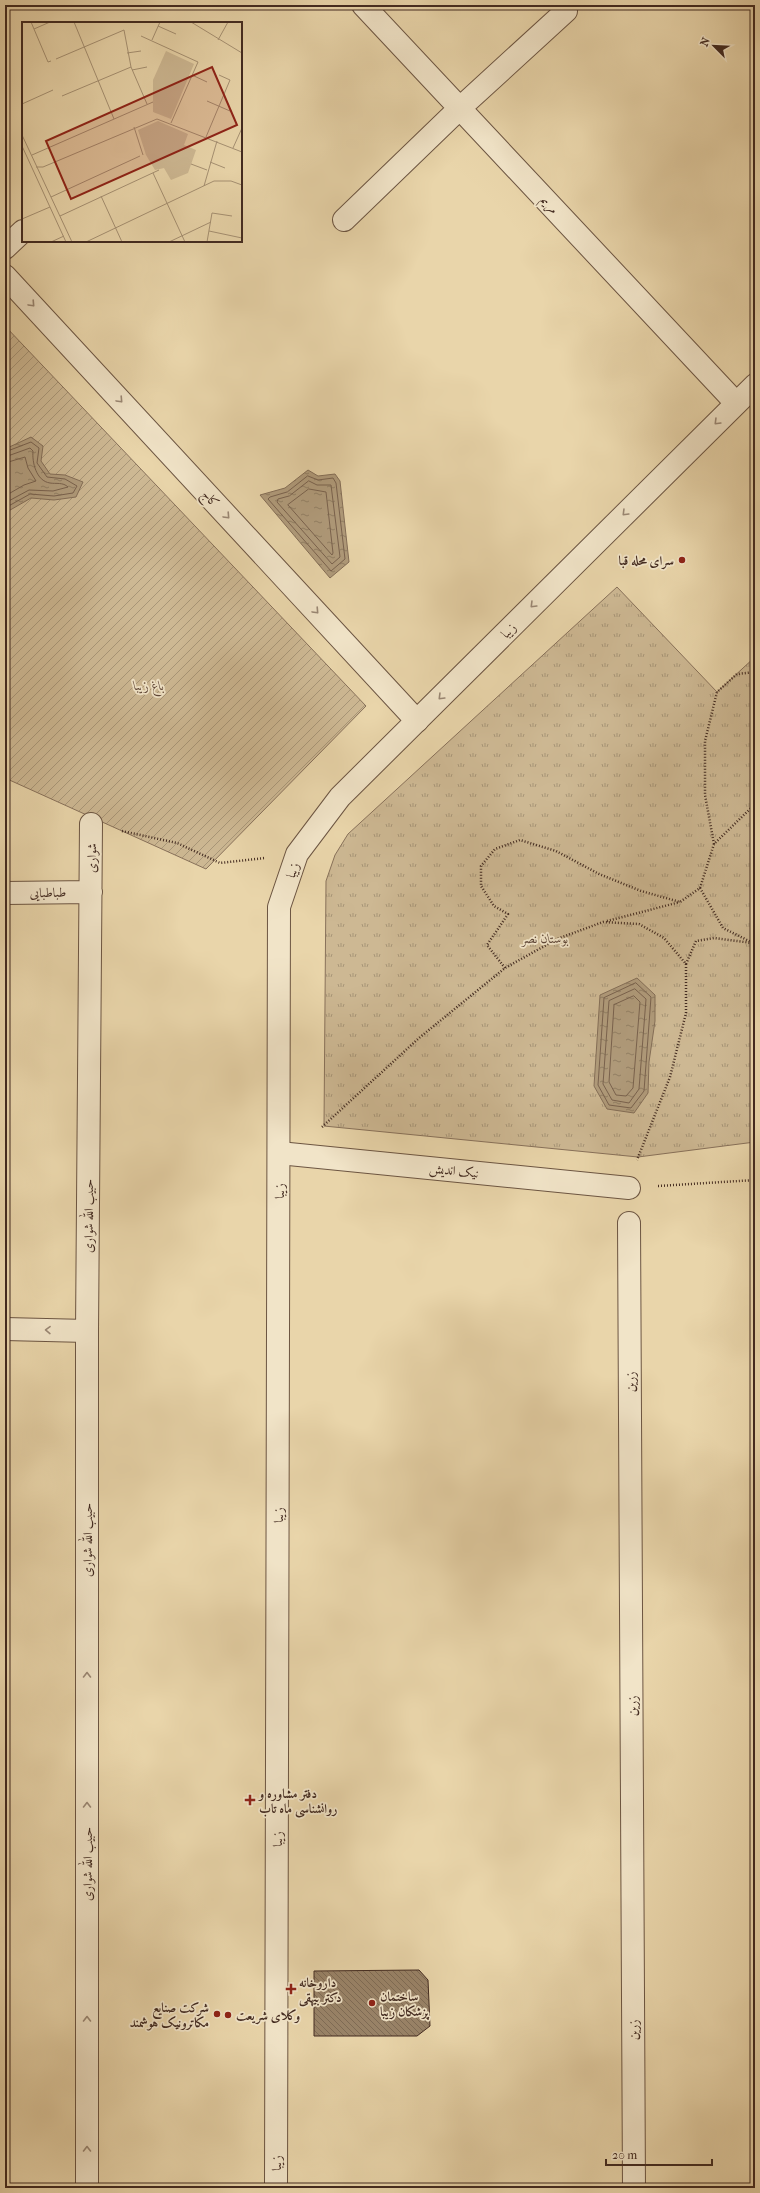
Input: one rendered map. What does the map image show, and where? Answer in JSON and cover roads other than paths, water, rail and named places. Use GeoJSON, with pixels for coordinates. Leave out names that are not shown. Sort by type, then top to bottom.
{"type":"FeatureCollection","features":[{"type":"Feature","properties":{"kind":"street","name":"مریم"},"geometry":{"type":"LineString","coordinates":[[363,5],[736,403]]}},
{"type":"Feature","properties":{"kind":"street"},"geometry":{"type":"LineString","coordinates":[[344,220],[460,108],[566,11]]}},
{"type":"Feature","properties":{"kind":"street"},"geometry":{"type":"LineString","coordinates":[[5,248],[22,232]]}},
{"type":"Feature","properties":{"kind":"street","name":"کاج"},"geometry":{"type":"LineString","coordinates":[[5,276],[417,721]]}},
{"type":"Feature","properties":{"kind":"street","name":"زیبا"},"geometry":{"type":"LineString","coordinates":[[276,2188],[279,907],[297,854],[340,797],[755,385]]}},
{"type":"Feature","properties":{"kind":"street","name":"شواری"},"geometry":{"type":"LineString","coordinates":[[91,824],[91,892]]}},
{"type":"Feature","properties":{"kind":"street","name":"طباطبایی"},"geometry":{"type":"LineString","coordinates":[[5,892],[91,892]]}},
{"type":"Feature","properties":{"kind":"street","name":"حبیب الله شواری"},"geometry":{"type":"LineString","coordinates":[[87,2188],[87,1331],[91,892]]}},
{"type":"Feature","properties":{"kind":"street","name":"نیک اندیش"},"geometry":{"type":"LineString","coordinates":[[279,1153],[629,1188]]}},
{"type":"Feature","properties":{"kind":"street","name":"زرین"},"geometry":{"type":"LineString","coordinates":[[629,1223],[634,2188]]}},
{"type":"Feature","properties":{"kind":"street"},"geometry":{"type":"LineString","coordinates":[[5,1329],[87,1331]]}},
{"type":"Feature","properties":{"kind":"water"},"geometry":{"type":"Polygon","coordinates":[[[31,437],[43,446],[41,461],[50,474],[65,475],[83,482],[76,497],[54,500],[31,498],[5,513],[5,449],[31,437]]]}},
{"type":"Feature","properties":{"kind":"water"},"geometry":{"type":"Polygon","coordinates":[[[308,470],[318,476],[335,474],[340,481],[349,562],[330,578],[260,495],[285,488],[308,470]]]}},
{"type":"Feature","properties":{"kind":"water"},"geometry":{"type":"Polygon","coordinates":[[[637,978],[655,995],[655,1021],[649,1062],[648,1093],[634,1113],[607,1109],[594,1086],[600,995],[637,978]]]}},
{"type":"Feature","properties":{"kind":"place","name":"سرای محله قبا"},"geometry":{"type":"Point","coordinates":[682,560]}},
{"type":"Feature","properties":{"kind":"place","name":"دفتر مشاوره و روانشناسی ماه تاب"},"geometry":{"type":"Point","coordinates":[250,1800]}},
{"type":"Feature","properties":{"kind":"place","name":"داروخانه دکتر بیهقی"},"geometry":{"type":"Point","coordinates":[291,1989]}},
{"type":"Feature","properties":{"kind":"place","name":"ساختمان پزشکان زیبا"},"geometry":{"type":"Point","coordinates":[372,2003]}},
{"type":"Feature","properties":{"kind":"place","name":"شرکت صنایع مکاترونیک هوشمند"},"geometry":{"type":"Point","coordinates":[217,2014]}},
{"type":"Feature","properties":{"kind":"place","name":"وکلای شریعت"},"geometry":{"type":"Point","coordinates":[228,2015]}},
{"type":"Feature","properties":{"kind":"park label","name":"باغ زیبا"},"geometry":{"type":"Point","coordinates":[149,685]}},
{"type":"Feature","properties":{"kind":"park label","name":"بوستان نصر"},"geometry":{"type":"Point","coordinates":[545,938]}}]}
